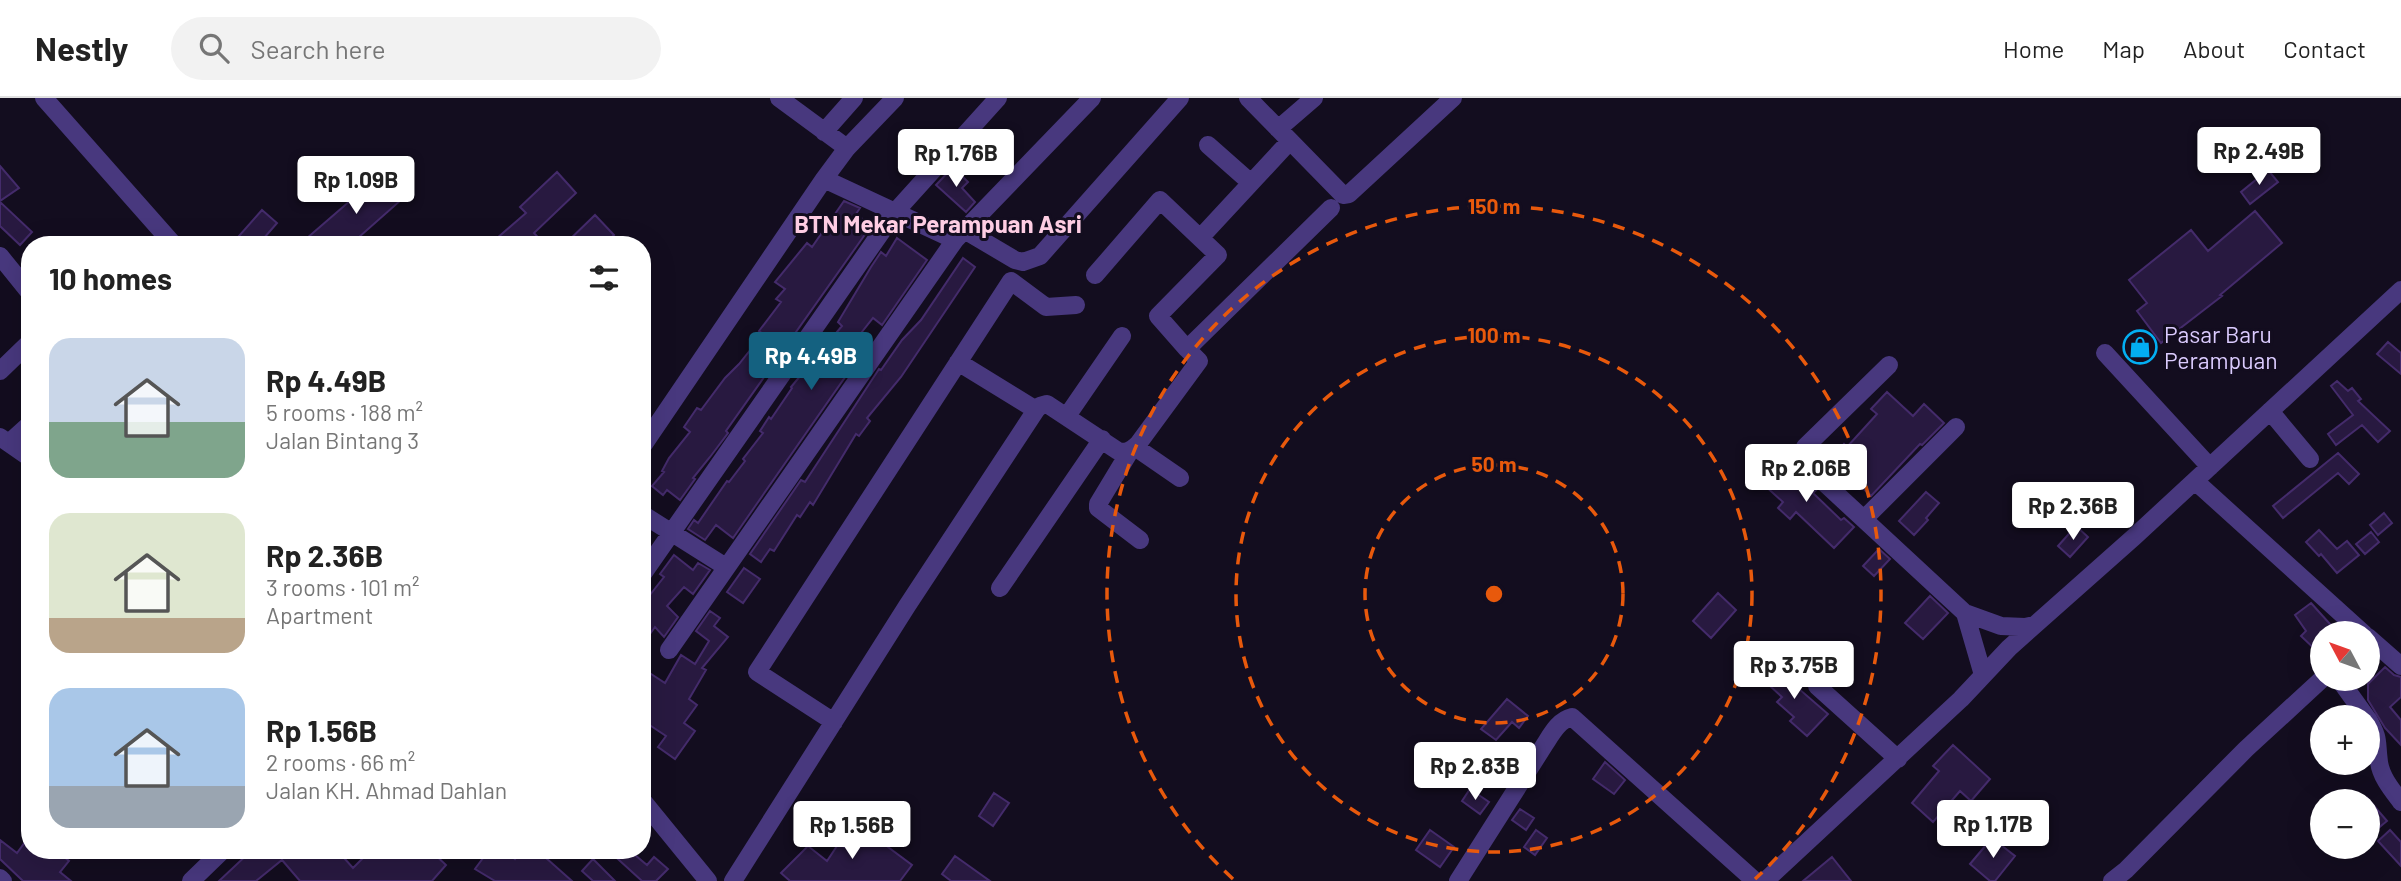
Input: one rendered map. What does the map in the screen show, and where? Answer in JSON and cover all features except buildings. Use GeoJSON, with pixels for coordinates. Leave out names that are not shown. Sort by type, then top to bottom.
{"type":"FeatureCollection","features":[{"type":"Feature","properties":{"kind":"street"},"geometry":{"type":"LineString","coordinates":[[44,98],[166,236]]}},
{"type":"Feature","properties":{"kind":"street"},"geometry":{"type":"LineString","coordinates":[[779,98],[847,148]]}},
{"type":"Feature","properties":{"kind":"street"},"geometry":{"type":"LineString","coordinates":[[824,132],[854,98]]}},
{"type":"Feature","properties":{"kind":"street"},"geometry":{"type":"LineString","coordinates":[[651,434],[824,179],[847,148],[895,98]]}},
{"type":"Feature","properties":{"kind":"street"},"geometry":{"type":"LineString","coordinates":[[651,562],[896,211],[998,98]]}},
{"type":"Feature","properties":{"kind":"street"},"geometry":{"type":"LineString","coordinates":[[669,650],[961,236],[1092,98]]}},
{"type":"Feature","properties":{"kind":"street"},"geometry":{"type":"LineString","coordinates":[[824,179],[1023,262],[1040,256],[1180,98]]}},
{"type":"Feature","properties":{"kind":"street"},"geometry":{"type":"LineString","coordinates":[[1248,98],[1343,195],[1349,194],[1453,98]]}},
{"type":"Feature","properties":{"kind":"street"},"geometry":{"type":"LineString","coordinates":[[1200,238],[1251,183],[1314,98]]}},
{"type":"Feature","properties":{"kind":"street"},"geometry":{"type":"LineString","coordinates":[[1208,145],[1251,183]]}},
{"type":"Feature","properties":{"kind":"street"},"geometry":{"type":"LineString","coordinates":[[1095,275],[1160,200],[1218,255],[1158,316],[1199,361],[1132,449],[1098,503],[1098,508],[1140,540]]}},
{"type":"Feature","properties":{"kind":"street"},"geometry":{"type":"LineString","coordinates":[[1187,349],[1332,208]]}},
{"type":"Feature","properties":{"kind":"street"},"geometry":{"type":"LineString","coordinates":[[1,262],[21,283]]}},
{"type":"Feature","properties":{"kind":"street"},"geometry":{"type":"LineString","coordinates":[[834,722],[757,672],[1011,281],[1046,307],[1076,305]]}},
{"type":"Feature","properties":{"kind":"street"},"geometry":{"type":"LineString","coordinates":[[1765,881],[1898,759],[2008,648],[2195,481],[2401,290]]}},
{"type":"Feature","properties":{"kind":"street"},"geometry":{"type":"LineString","coordinates":[[1067,416],[1122,337]]}},
{"type":"Feature","properties":{"kind":"street"},"geometry":{"type":"LineString","coordinates":[[0,371],[21,351]]}},
{"type":"Feature","properties":{"kind":"street"},"geometry":{"type":"LineString","coordinates":[[2105,353],[2210,467]]}},
{"type":"Feature","properties":{"kind":"street"},"geometry":{"type":"LineString","coordinates":[[958,362],[1036,410]]}},
{"type":"Feature","properties":{"kind":"street"},"geometry":{"type":"LineString","coordinates":[[1889,365],[1805,447],[1801,457],[1803,463],[1965,613],[2001,626],[2035,625]]}},
{"type":"Feature","properties":{"kind":"street"},"geometry":{"type":"LineString","coordinates":[[733,881],[1036,410],[1047,404],[1123,453],[1132,449]]}},
{"type":"Feature","properties":{"kind":"street"},"geometry":{"type":"LineString","coordinates":[[2270,411],[2310,459]]}},
{"type":"Feature","properties":{"kind":"street"},"geometry":{"type":"LineString","coordinates":[[1865,518],[1956,427]]}},
{"type":"Feature","properties":{"kind":"street"},"geometry":{"type":"LineString","coordinates":[[21,430],[4,440],[21,452]]}},
{"type":"Feature","properties":{"kind":"street"},"geometry":{"type":"LineString","coordinates":[[1000,588],[1102,439]]}},
{"type":"Feature","properties":{"kind":"street"},"geometry":{"type":"LineString","coordinates":[[1132,449],[1180,478]]}},
{"type":"Feature","properties":{"kind":"street"},"geometry":{"type":"LineString","coordinates":[[2195,481],[2350,621]]}},
{"type":"Feature","properties":{"kind":"street"},"geometry":{"type":"LineString","coordinates":[[651,520],[726,567]]}},
{"type":"Feature","properties":{"kind":"street"},"geometry":{"type":"LineString","coordinates":[[1965,613],[1983,675]]}},
{"type":"Feature","properties":{"kind":"street"},"geometry":{"type":"LineString","coordinates":[[2380,648],[2401,666]]}},
{"type":"Feature","properties":{"kind":"street"},"geometry":{"type":"LineString","coordinates":[[1817,686],[1898,759]]}},
{"type":"Feature","properties":{"kind":"street"},"geometry":{"type":"LineString","coordinates":[[2112,881],[2310,690]]}},
{"type":"Feature","properties":{"kind":"street"},"geometry":{"type":"LineString","coordinates":[[1458,881],[1558,725],[1572,717],[1755,881]]}},
{"type":"Feature","properties":{"kind":"street"},"geometry":{"type":"LineString","coordinates":[[2380,765],[2401,802]]}},
{"type":"Feature","properties":{"kind":"street"},"geometry":{"type":"LineString","coordinates":[[651,811],[708,881]]}},
{"type":"Feature","properties":{"kind":"street"},"geometry":{"type":"LineString","coordinates":[[191,881],[214,859]]}},
{"type":"Feature","properties":{"kind":"place","name":"Pasar Baru Perampuan"},"geometry":{"type":"Point","coordinates":[2140,347]}},
{"type":"Feature","properties":{"kind":"district","name":"BTN Mekar Perampuan Asri"},"geometry":{"type":"Point","coordinates":[938,223]}}]}
